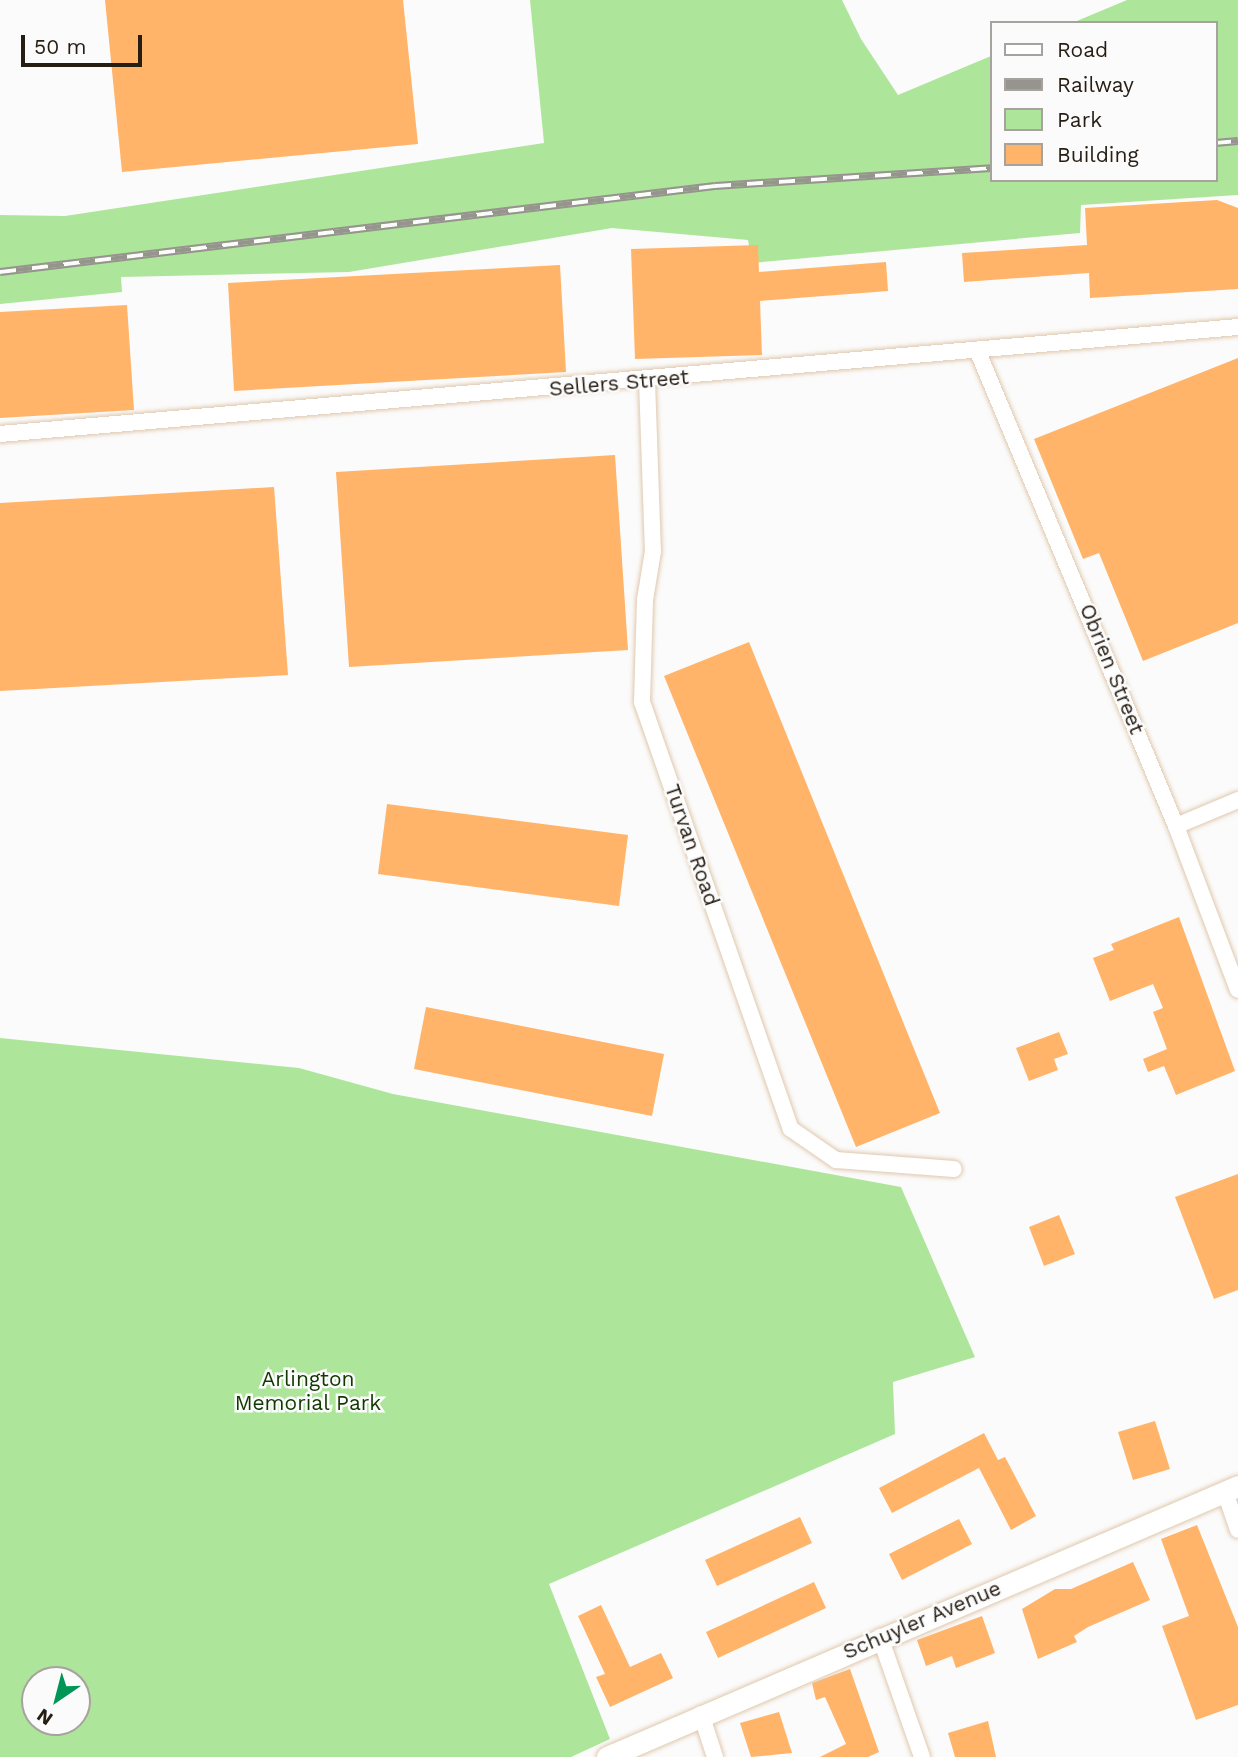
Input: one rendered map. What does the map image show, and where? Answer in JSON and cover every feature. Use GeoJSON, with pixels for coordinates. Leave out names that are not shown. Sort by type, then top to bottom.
{"type":"FeatureCollection","features":[{"type":"Feature","properties":{"kind":"main road","name":"Schuyler Avenue"},"geometry":{"type":"LineString","coordinates":[[607,1757],[880,1637],[1231,1489]]}},
{"type":"Feature","properties":{"kind":"street","name":"Sellers Street"},"geometry":{"type":"LineString","coordinates":[[0,434],[647,381],[1238,327]]}},
{"type":"Feature","properties":{"kind":"street","name":"Obrien Street"},"geometry":{"type":"LineString","coordinates":[[978,352],[1176,826],[1238,989]]}},
{"type":"Feature","properties":{"kind":"street","name":"Turvan Road"},"geometry":{"type":"LineString","coordinates":[[647,381],[653,551],[645,600],[642,702],[791,1129],[836,1160],[954,1168]]}},
{"type":"Feature","properties":{"kind":"street"},"geometry":{"type":"LineString","coordinates":[[1176,826],[1238,800]]}},
{"type":"Feature","properties":{"kind":"street"},"geometry":{"type":"LineString","coordinates":[[1231,1489],[1238,1530]]}},
{"type":"Feature","properties":{"kind":"street"},"geometry":{"type":"LineString","coordinates":[[880,1637],[922,1757]]}},
{"type":"Feature","properties":{"kind":"street"},"geometry":{"type":"LineString","coordinates":[[701,1714],[715,1757]]}},
{"type":"Feature","properties":{"kind":"green space"},"geometry":{"type":"Polygon","coordinates":[[[530,0],[842,0],[861,39],[898,95],[990,56],[990,182],[1217,182],[1217,21],[1077,21],[1127,0],[1238,0],[1238,195],[1081,205],[1080,233],[752,263],[748,240],[612,228],[349,272],[121,277],[122,292],[0,304],[0,215],[65,216],[544,143],[530,0]]]}},
{"type":"Feature","properties":{"kind":"green space","name":"Arlington Memorial Park"},"geometry":{"type":"Polygon","coordinates":[[[0,1038],[299,1068],[393,1094],[901,1187],[975,1357],[893,1382],[895,1434],[549,1584],[610,1739],[571,1757],[0,1757],[0,1038]]]}},
{"type":"Feature","properties":{"kind":"building"},"geometry":{"type":"Polygon","coordinates":[[[105,0],[403,0],[418,144],[122,172],[105,0]]]}},
{"type":"Feature","properties":{"kind":"building"},"geometry":{"type":"Polygon","coordinates":[[[1217,200],[1238,208],[1238,289],[1090,298],[1089,273],[964,282],[962,253],[1087,245],[1085,208],[1217,200]]]}},
{"type":"Feature","properties":{"kind":"building"},"geometry":{"type":"Polygon","coordinates":[[[758,245],[759,272],[886,262],[888,291],[760,301],[762,355],[635,359],[631,249],[758,245]]]}},
{"type":"Feature","properties":{"kind":"building"},"geometry":{"type":"Polygon","coordinates":[[[560,265],[566,372],[234,391],[228,283],[560,265]]]}},
{"type":"Feature","properties":{"kind":"building"},"geometry":{"type":"Polygon","coordinates":[[[127,305],[134,410],[0,418],[0,312],[127,305]]]}},
{"type":"Feature","properties":{"kind":"building"},"geometry":{"type":"Polygon","coordinates":[[[1238,358],[1238,623],[1143,661],[1099,553],[1083,559],[1034,439],[1238,358]]]}},
{"type":"Feature","properties":{"kind":"building"},"geometry":{"type":"Polygon","coordinates":[[[615,455],[628,650],[349,667],[336,472],[615,455]]]}},
{"type":"Feature","properties":{"kind":"building"},"geometry":{"type":"Polygon","coordinates":[[[274,487],[288,675],[0,691],[0,503],[274,487]]]}},
{"type":"Feature","properties":{"kind":"building"},"geometry":{"type":"Polygon","coordinates":[[[749,642],[940,1113],[856,1147],[664,676],[749,642]]]}},
{"type":"Feature","properties":{"kind":"building"},"geometry":{"type":"Polygon","coordinates":[[[387,804],[628,835],[619,906],[378,874],[387,804]]]}},
{"type":"Feature","properties":{"kind":"building"},"geometry":{"type":"Polygon","coordinates":[[[1179,917],[1235,1071],[1176,1095],[1164,1066],[1148,1072],[1143,1059],[1167,1049],[1153,1012],[1163,1008],[1153,984],[1110,1001],[1093,958],[1114,950],[1111,944],[1179,917]]]}},
{"type":"Feature","properties":{"kind":"building"},"geometry":{"type":"Polygon","coordinates":[[[426,1007],[664,1054],[652,1116],[414,1069],[426,1007]]]}},
{"type":"Feature","properties":{"kind":"building"},"geometry":{"type":"Polygon","coordinates":[[[1059,1032],[1068,1054],[1054,1059],[1058,1070],[1029,1081],[1016,1048],[1059,1032]]]}},
{"type":"Feature","properties":{"kind":"building"},"geometry":{"type":"Polygon","coordinates":[[[1238,1174],[1238,1290],[1214,1299],[1175,1197],[1238,1174]]]}},
{"type":"Feature","properties":{"kind":"building"},"geometry":{"type":"Polygon","coordinates":[[[1059,1215],[1075,1254],[1044,1266],[1029,1227],[1059,1215]]]}},
{"type":"Feature","properties":{"kind":"building"},"geometry":{"type":"Polygon","coordinates":[[[1155,1421],[1170,1469],[1133,1480],[1118,1432],[1155,1421]]]}},
{"type":"Feature","properties":{"kind":"building"},"geometry":{"type":"Polygon","coordinates":[[[984,1433],[998,1460],[1005,1457],[1036,1516],[1011,1530],[979,1468],[892,1513],[879,1488],[984,1433]]]}},
{"type":"Feature","properties":{"kind":"building"},"geometry":{"type":"Polygon","coordinates":[[[800,1517],[812,1543],[717,1586],[705,1560],[800,1517]]]}},
{"type":"Feature","properties":{"kind":"building"},"geometry":{"type":"Polygon","coordinates":[[[959,1519],[972,1544],[902,1580],[889,1554],[959,1519]]]}},
{"type":"Feature","properties":{"kind":"building"},"geometry":{"type":"Polygon","coordinates":[[[1197,1525],[1238,1627],[1238,1705],[1196,1720],[1162,1626],[1189,1616],[1161,1539],[1197,1525]]]}},
{"type":"Feature","properties":{"kind":"building"},"geometry":{"type":"Polygon","coordinates":[[[1133,1562],[1150,1600],[1088,1627],[1074,1636],[1077,1642],[1038,1659],[1022,1609],[1055,1589],[1071,1589],[1133,1562]]]}},
{"type":"Feature","properties":{"kind":"building"},"geometry":{"type":"Polygon","coordinates":[[[814,1582],[826,1608],[718,1658],[706,1632],[814,1582]]]}},
{"type":"Feature","properties":{"kind":"building"},"geometry":{"type":"Polygon","coordinates":[[[601,1605],[630,1667],[661,1653],[673,1678],[610,1707],[596,1677],[605,1674],[578,1616],[601,1605]]]}},
{"type":"Feature","properties":{"kind":"building"},"geometry":{"type":"Polygon","coordinates":[[[982,1616],[995,1653],[956,1668],[952,1656],[926,1666],[917,1640],[982,1616]]]}},
{"type":"Feature","properties":{"kind":"building"},"geometry":{"type":"Polygon","coordinates":[[[850,1669],[879,1752],[868,1757],[820,1757],[846,1744],[825,1697],[816,1700],[812,1683],[850,1669]]]}},
{"type":"Feature","properties":{"kind":"building"},"geometry":{"type":"Polygon","coordinates":[[[779,1712],[792,1753],[751,1757],[740,1723],[779,1712]]]}},
{"type":"Feature","properties":{"kind":"building"},"geometry":{"type":"Polygon","coordinates":[[[988,1721],[996,1757],[955,1757],[948,1733],[988,1721]]]}},
{"type":"Feature","properties":{"kind":"railway"},"geometry":{"type":"LineString","coordinates":[[1217,143],[1238,141]]}},
{"type":"Feature","properties":{"kind":"railway"},"geometry":{"type":"LineString","coordinates":[[0,272],[715,186],[990,168]]}}]}
